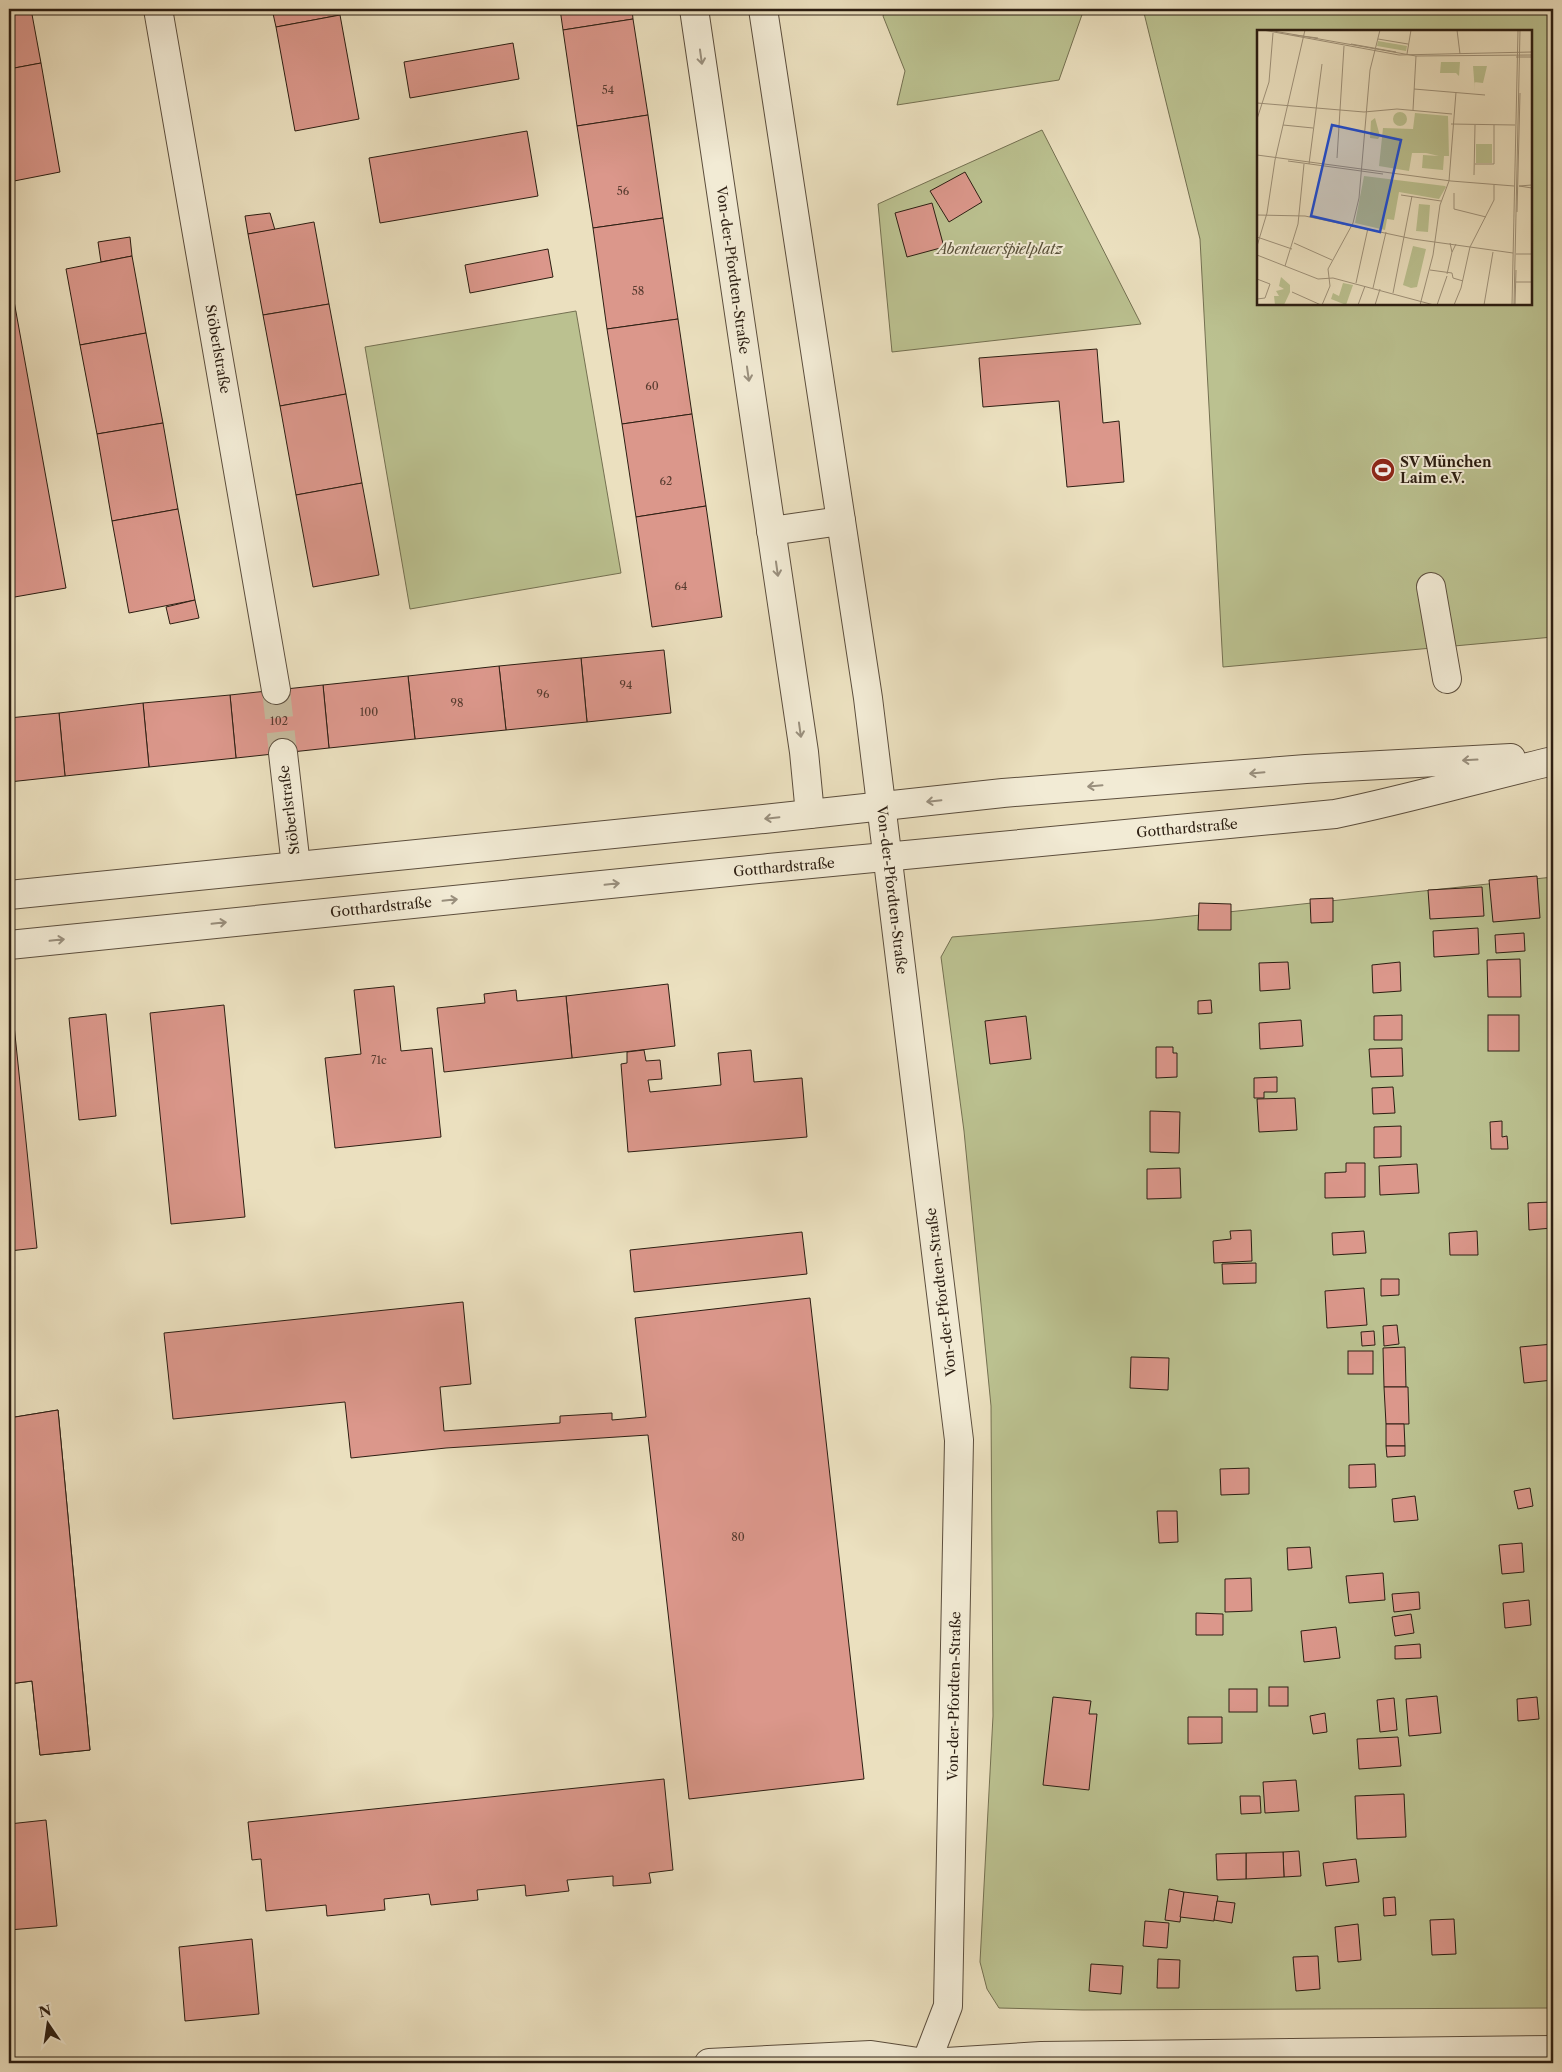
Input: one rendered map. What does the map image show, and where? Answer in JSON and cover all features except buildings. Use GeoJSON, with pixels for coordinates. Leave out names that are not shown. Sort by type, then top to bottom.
{"type":"FeatureCollection","features":[{"type":"Feature","properties":{"kind":"street","name":"Stöberlstraße"},"geometry":{"type":"LineString","coordinates":[[158,9],[276,690]]}},
{"type":"Feature","properties":{"kind":"street","name":"Von-der-Pfordten-Straße"},"geometry":{"type":"LineString","coordinates":[[694,9],[804,752],[810,814]]}},
{"type":"Feature","properties":{"kind":"street","name":"Von-der-Pfordten-Straße"},"geometry":{"type":"LineString","coordinates":[[763,9],[868,698],[959,1440],[948,2006],[927,2063]]}},
{"type":"Feature","properties":{"kind":"street"},"geometry":{"type":"LineString","coordinates":[[771,531],[841,522]]}},
{"type":"Feature","properties":{"kind":"street"},"geometry":{"type":"LineString","coordinates":[[1431,586],[1447,679]]}},
{"type":"Feature","properties":{"kind":"street","name":"Stöberlstraße"},"geometry":{"type":"LineString","coordinates":[[283,753],[296,866]]}},
{"type":"Feature","properties":{"kind":"street"},"geometry":{"type":"LineString","coordinates":[[9,895],[1003,793],[1306,769],[1553,755]]}},
{"type":"Feature","properties":{"kind":"street","name":"Gotthardstraße"},"geometry":{"type":"LineString","coordinates":[[9,945],[1335,814],[1403,800],[1484,777],[1553,761]]}},
{"type":"Feature","properties":{"kind":"street"},"geometry":{"type":"LineString","coordinates":[[709,2063],[871,2055],[927,2063],[1290,2058],[1553,2050]]}},
{"type":"Feature","properties":{"kind":"green space"},"geometry":{"type":"Polygon","coordinates":[[[886,9],[1084,9],[1059,80],[897,105],[905,71],[883,16],[886,9]]]}},
{"type":"Feature","properties":{"kind":"green space","name":"SV München Laim e.V."},"geometry":{"type":"Polygon","coordinates":[[[1143,9],[1553,9],[1553,637],[1223,667],[1200,239],[1143,9]]]}},
{"type":"Feature","properties":{"kind":"green space","name":"Abenteuerspielplatz"},"geometry":{"type":"Polygon","coordinates":[[[1042,130],[1141,324],[892,352],[878,204],[1042,130]]]}},
{"type":"Feature","properties":{"kind":"green space"},"geometry":{"type":"Polygon","coordinates":[[[576,311],[621,573],[410,609],[365,347],[576,311]]]}},
{"type":"Feature","properties":{"kind":"green space"},"geometry":{"type":"Polygon","coordinates":[[[1553,877],[1553,2008],[1083,2010],[999,2008],[987,1989],[980,1962],[993,1716],[991,1406],[964,1131],[941,957],[952,937],[1154,920],[1553,877]]]}},
{"type":"Feature","properties":{"kind":"tunnel"},"geometry":{"type":"LineString","coordinates":[[276,690],[283,753]]}},
{"type":"Feature","properties":{"kind":"place","name":"SV München Laim e.V."},"geometry":{"type":"Point","coordinates":[1383,470]}}]}
